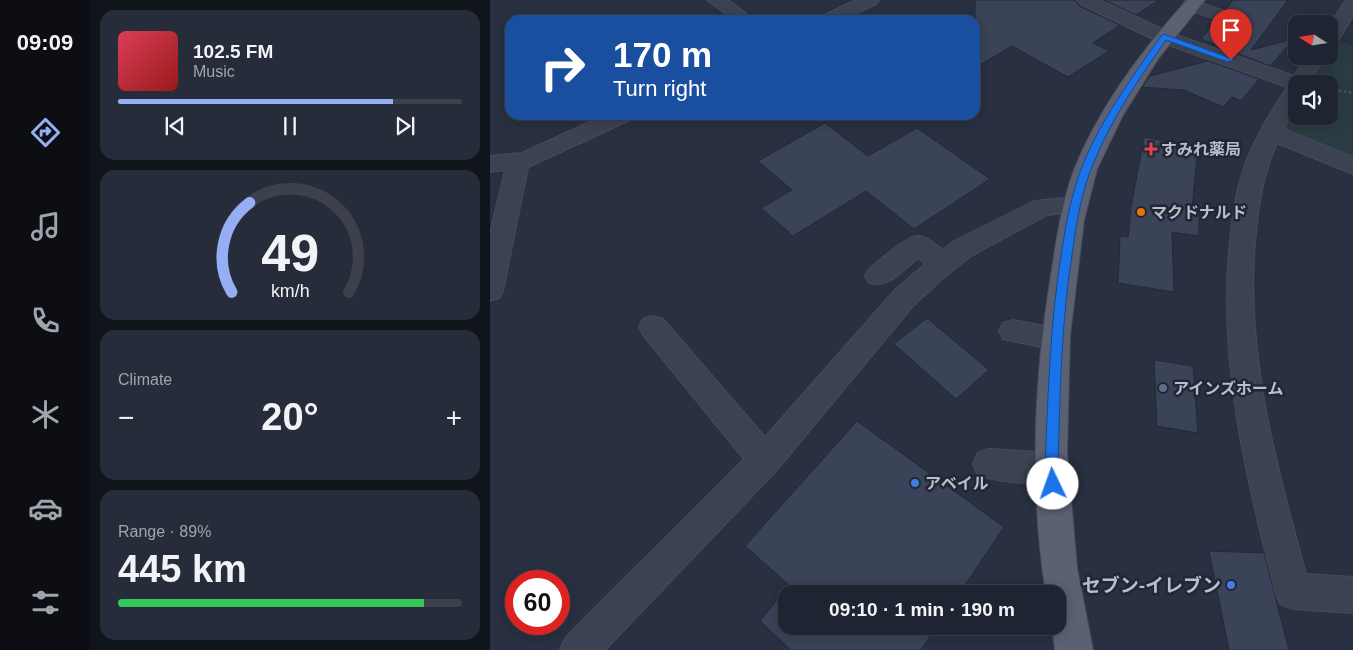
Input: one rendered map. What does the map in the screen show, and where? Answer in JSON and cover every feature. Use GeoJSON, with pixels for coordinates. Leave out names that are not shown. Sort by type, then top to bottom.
{"type":"FeatureCollection","features":[{"type":"Feature","properties":{"kind":"main road"},"geometry":{"type":"LineString","coordinates":[[1074,650],[1060,568],[1052,468],[1056,338],[1060,290],[1074,204],[1091,157],[1130,85],[1164,37],[1194,3]]}},
{"type":"Feature","properties":{"kind":"street"},"geometry":{"type":"LineString","coordinates":[[716,0],[738,15]]}},
{"type":"Feature","properties":{"kind":"street"},"geometry":{"type":"LineString","coordinates":[[838,15],[869,0]]}},
{"type":"Feature","properties":{"kind":"street"},"geometry":{"type":"LineString","coordinates":[[1086,0],[1164,37],[1288,80]]}},
{"type":"Feature","properties":{"kind":"street"},"geometry":{"type":"LineString","coordinates":[[1338,26],[1353,2]]}},
{"type":"Feature","properties":{"kind":"street"},"geometry":{"type":"LineString","coordinates":[[1194,3],[1219,15]]}},
{"type":"Feature","properties":{"kind":"street"},"geometry":{"type":"LineString","coordinates":[[1338,38],[1353,40]]}},
{"type":"Feature","properties":{"kind":"street"},"geometry":{"type":"LineString","coordinates":[[1288,102],[1270,132],[1253,174],[1239,275],[1240,332],[1249,406],[1266,490],[1293,591],[1353,595]]}},
{"type":"Feature","properties":{"kind":"street"},"geometry":{"type":"LineString","coordinates":[[490,164],[526,160],[612,120]]}},
{"type":"Feature","properties":{"kind":"street"},"geometry":{"type":"LineString","coordinates":[[1270,132],[1353,166]]}},
{"type":"Feature","properties":{"kind":"street"},"geometry":{"type":"LineString","coordinates":[[490,291],[518,161]]}},
{"type":"Feature","properties":{"kind":"street"},"geometry":{"type":"LineString","coordinates":[[579,650],[765,460],[903,299],[943,263],[962,249],[1043,207],[1074,204]]}},
{"type":"Feature","properties":{"kind":"street"},"geometry":{"type":"LineString","coordinates":[[878,276],[918,245],[943,263]]}},
{"type":"Feature","properties":{"kind":"street"},"geometry":{"type":"LineString","coordinates":[[653,328],[738,431],[765,460]]}},
{"type":"Feature","properties":{"kind":"street"},"geometry":{"type":"LineString","coordinates":[[1012,331],[1056,338]]}},
{"type":"Feature","properties":{"kind":"street"},"geometry":{"type":"LineString","coordinates":[[989,464],[1052,468]]}},
{"type":"Feature","properties":{"kind":"path"},"geometry":{"type":"LineString","coordinates":[[1338,90],[1353,93]]}},
{"type":"Feature","properties":{"kind":"shaded area"},"geometry":{"type":"Polygon","coordinates":[[[1339,41],[1353,46],[1353,158],[1280,130],[1288,118],[1288,125],[1338,125],[1338,75],[1317,75],[1323,65],[1338,65],[1339,41]]]}},
{"type":"Feature","properties":{"kind":"building"},"geometry":{"type":"Polygon","coordinates":[[[975,0],[1075,0],[1079,6],[1120,25],[1093,43],[1109,51],[1068,77],[1012,46],[980,65],[980,15],[975,15],[975,0]]]}},
{"type":"Feature","properties":{"kind":"building"},"geometry":{"type":"Polygon","coordinates":[[[1104,0],[1159,0],[1136,15],[1104,0]]]}},
{"type":"Feature","properties":{"kind":"building"},"geometry":{"type":"Polygon","coordinates":[[[1233,0],[1288,0],[1251,50],[1288,41],[1288,46],[1270,66],[1201,39],[1216,21],[1226,20],[1230,15],[1226,9],[1233,0]]]}},
{"type":"Feature","properties":{"kind":"building"},"geometry":{"type":"Polygon","coordinates":[[[1208,61],[1259,79],[1241,101],[1232,97],[1223,107],[1184,90],[1142,87],[1150,76],[1208,61]]]}},
{"type":"Feature","properties":{"kind":"building"},"geometry":{"type":"Polygon","coordinates":[[[825,123],[868,156],[917,128],[990,179],[914,229],[866,191],[793,236],[761,208],[792,190],[758,161],[825,123]]]}},
{"type":"Feature","properties":{"kind":"building"},"geometry":{"type":"Polygon","coordinates":[[[1144,137],[1198,147],[1192,208],[1199,209],[1199,236],[1172,232],[1174,292],[1118,283],[1120,236],[1128,237],[1131,207],[1144,137]]]}},
{"type":"Feature","properties":{"kind":"building"},"geometry":{"type":"Polygon","coordinates":[[[927,318],[989,370],[956,399],[894,344],[927,318]]]}},
{"type":"Feature","properties":{"kind":"building"},"geometry":{"type":"Polygon","coordinates":[[[1154,360],[1193,366],[1198,433],[1157,426],[1154,360]]]}},
{"type":"Feature","properties":{"kind":"building"},"geometry":{"type":"Polygon","coordinates":[[[857,421],[1004,527],[965,585],[789,585],[745,546],[857,421]]]}},
{"type":"Feature","properties":{"kind":"building"},"geometry":{"type":"Polygon","coordinates":[[[1209,551],[1264,553],[1289,650],[1229,650],[1209,551]]]}},
{"type":"Feature","properties":{"kind":"building"},"geometry":{"type":"Polygon","coordinates":[[[778,599],[778,635],[931,635],[921,650],[791,650],[760,621],[778,599]]]}},
{"type":"Feature","properties":{"kind":"place","name":"すみれ薬局"},"geometry":{"type":"Point","coordinates":[1151,149]}},
{"type":"Feature","properties":{"kind":"place","name":"マクドナルド"},"geometry":{"type":"Point","coordinates":[1141,212]}},
{"type":"Feature","properties":{"kind":"place","name":"アインズホーム"},"geometry":{"type":"Point","coordinates":[1163,388]}},
{"type":"Feature","properties":{"kind":"place","name":"アベイル"},"geometry":{"type":"Point","coordinates":[915,483]}},
{"type":"Feature","properties":{"kind":"place","name":"セブン-イレブン"},"geometry":{"type":"Point","coordinates":[1231,585]}},
{"type":"Feature","properties":{"kind":"route"},"geometry":{"type":"LineString","coordinates":[[1053,484],[1056,338],[1060,290],[1074,204],[1091,157],[1130,85],[1164,37],[1231,60]]}}]}
